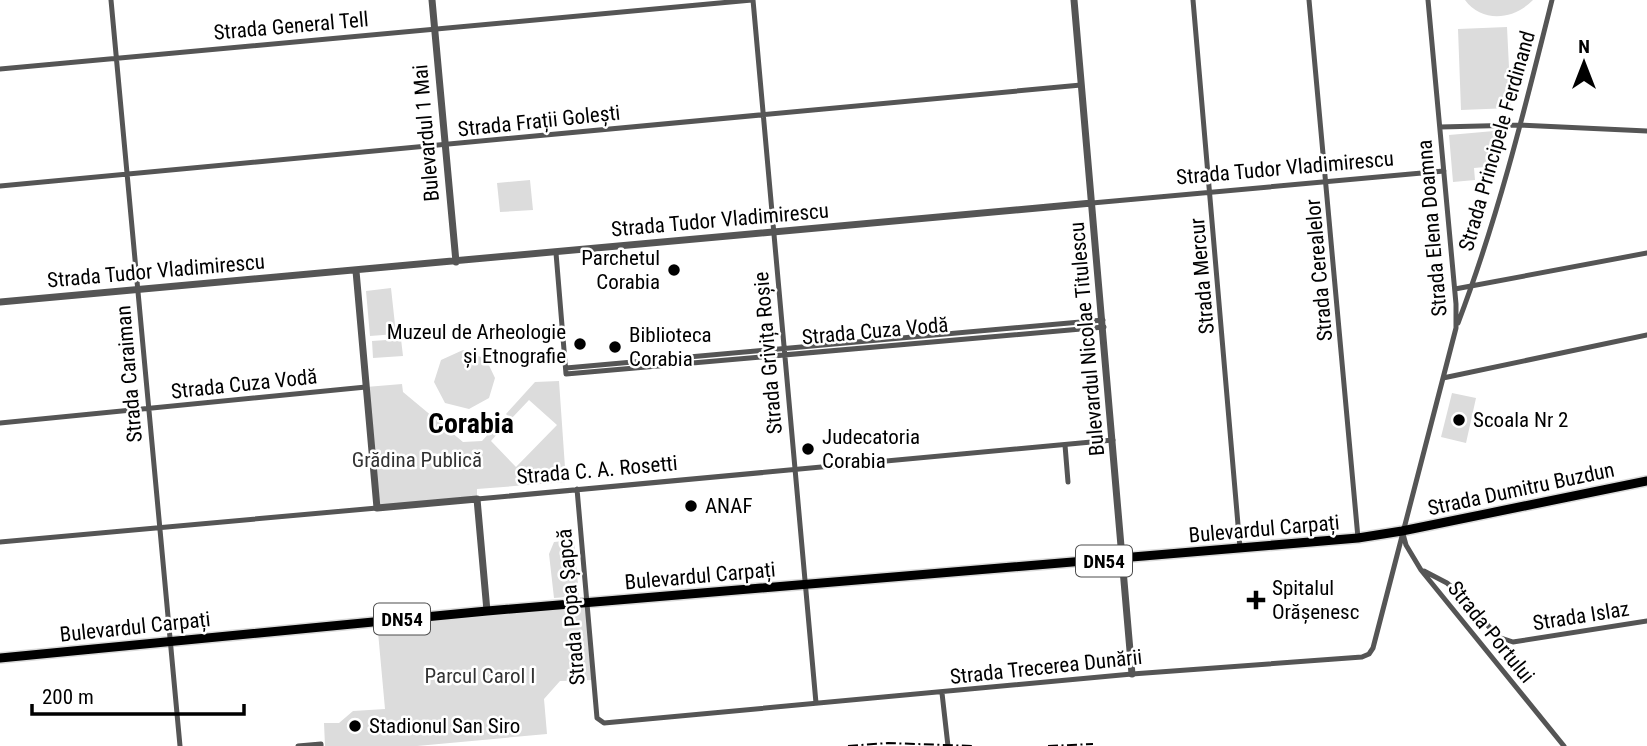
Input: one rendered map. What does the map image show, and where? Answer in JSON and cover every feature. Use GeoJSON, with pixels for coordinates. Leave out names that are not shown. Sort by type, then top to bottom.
{"type":"FeatureCollection","features":[{"type":"Feature","properties":{"kind":"main road","name":"Strada Dumitru Buzdun"},"geometry":{"type":"LineString","coordinates":[[1402,531],[1647,481]]}},
{"type":"Feature","properties":{"kind":"main road","name":"Bulevardul Carpați"},"geometry":{"type":"LineString","coordinates":[[0,658],[486,611],[1240,549],[1402,531]]}},
{"type":"Feature","properties":{"kind":"street","name":"Strada Caraiman"},"geometry":{"type":"LineString","coordinates":[[111,0],[180,746]]}},
{"type":"Feature","properties":{"kind":"street","name":"Bulevardul 1 Mai"},"geometry":{"type":"LineString","coordinates":[[432,0],[456,262]]}},
{"type":"Feature","properties":{"kind":"street","name":"Strada General Tell"},"geometry":{"type":"LineString","coordinates":[[0,69],[753,0]]}},
{"type":"Feature","properties":{"kind":"street","name":"Strada Grivița Roșie"},"geometry":{"type":"LineString","coordinates":[[753,0],[816,703]]}},
{"type":"Feature","properties":{"kind":"street","name":"Bulevardul Nicolae Titulescu"},"geometry":{"type":"LineString","coordinates":[[1074,0],[1132,674]]}},
{"type":"Feature","properties":{"kind":"street","name":"Strada Mercur"},"geometry":{"type":"LineString","coordinates":[[1193,0],[1240,549]]}},
{"type":"Feature","properties":{"kind":"street","name":"Strada Cerealelor"},"geometry":{"type":"LineString","coordinates":[[1309,0],[1358,538]]}},
{"type":"Feature","properties":{"kind":"street","name":"Strada Elena Doamna"},"geometry":{"type":"LineString","coordinates":[[1402,531],[1456,328],[1455,289],[1428,0]]}},
{"type":"Feature","properties":{"kind":"street","name":"Strada Principele Ferdinand"},"geometry":{"type":"LineString","coordinates":[[1456,328],[1472,286],[1521,125],[1552,0]]}},
{"type":"Feature","properties":{"kind":"street","name":"Strada Frații Golești"},"geometry":{"type":"LineString","coordinates":[[0,186],[1081,85]]}},
{"type":"Feature","properties":{"kind":"street"},"geometry":{"type":"LineString","coordinates":[[1440,127],[1521,125],[1647,131]]}},
{"type":"Feature","properties":{"kind":"street","name":"Strada Tudor Vladimirescu"},"geometry":{"type":"LineString","coordinates":[[0,302],[1444,172]]}},
{"type":"Feature","properties":{"kind":"street","name":"Strada Cuza Vodă"},"geometry":{"type":"LineString","coordinates":[[556,253],[566,371],[1103,324]]}},
{"type":"Feature","properties":{"kind":"street"},"geometry":{"type":"LineString","coordinates":[[1455,289],[1647,253]]}},
{"type":"Feature","properties":{"kind":"street"},"geometry":{"type":"LineString","coordinates":[[356,271],[377,508]]}},
{"type":"Feature","properties":{"kind":"street"},"geometry":{"type":"LineString","coordinates":[[1443,378],[1647,335]]}},
{"type":"Feature","properties":{"kind":"street","name":"Strada Cuza Vodă"},"geometry":{"type":"LineString","coordinates":[[0,423],[366,387]]}},
{"type":"Feature","properties":{"kind":"street","name":"Strada C. A. Rosetti"},"geometry":{"type":"LineString","coordinates":[[0,542],[1113,440]]}},
{"type":"Feature","properties":{"kind":"street"},"geometry":{"type":"LineString","coordinates":[[1065,445],[1068,482]]}},
{"type":"Feature","properties":{"kind":"street","name":"Strada Popa Șapcă"},"geometry":{"type":"LineString","coordinates":[[577,489],[597,718],[600,721]]}},
{"type":"Feature","properties":{"kind":"street"},"geometry":{"type":"LineString","coordinates":[[477,499],[486,611]]}},
{"type":"Feature","properties":{"kind":"street","name":"Strada Portului"},"geometry":{"type":"LineString","coordinates":[[1402,531],[1406,545],[1421,570],[1564,746]]}},
{"type":"Feature","properties":{"kind":"street","name":"Strada Trecerea Dunării"},"geometry":{"type":"LineString","coordinates":[[600,721],[604,723],[1132,674],[1362,657],[1369,654],[1373,648],[1402,531]]}},
{"type":"Feature","properties":{"kind":"street","name":"Strada Islaz"},"geometry":{"type":"LineString","coordinates":[[1421,570],[1447,583],[1498,637],[1506,641],[1567,635],[1647,621]]}},
{"type":"Feature","properties":{"kind":"street"},"geometry":{"type":"LineString","coordinates":[[942,693],[948,746]]}},
{"type":"Feature","properties":{"kind":"street"},"geometry":{"type":"LineString","coordinates":[[298,746],[321,746]]}},
{"type":"Feature","properties":{"kind":"green space"},"geometry":{"type":"Polygon","coordinates":[[[1465,0],[1533,0],[1517,12],[1498,16],[1480,13],[1465,0]]]}},
{"type":"Feature","properties":{"kind":"green space"},"geometry":{"type":"Polygon","coordinates":[[[1507,27],[1511,108],[1461,110],[1458,29],[1507,27]]]}},
{"type":"Feature","properties":{"kind":"green space"},"geometry":{"type":"Polygon","coordinates":[[[1494,131],[1497,166],[1474,168],[1475,180],[1453,182],[1449,135],[1494,131]]]}},
{"type":"Feature","properties":{"kind":"green space"},"geometry":{"type":"Polygon","coordinates":[[[530,180],[533,210],[500,212],[497,183],[530,180]]]}},
{"type":"Feature","properties":{"kind":"green space"},"geometry":{"type":"Polygon","coordinates":[[[391,288],[396,334],[370,336],[366,291],[391,288]]]}},
{"type":"Feature","properties":{"kind":"green space"},"geometry":{"type":"Polygon","coordinates":[[[401,339],[403,356],[373,358],[372,341],[401,339]]]}},
{"type":"Feature","properties":{"kind":"green space"},"geometry":{"type":"Polygon","coordinates":[[[463,350],[486,359],[495,378],[489,398],[469,409],[445,403],[434,382],[441,360],[463,350]]]}},
{"type":"Feature","properties":{"kind":"green space","name":"Grădina Publică"},"geometry":{"type":"Polygon","coordinates":[[[559,381],[566,482],[477,489],[477,499],[377,508],[366,387],[402,384],[403,392],[463,442],[482,441],[500,421],[505,425],[491,441],[516,467],[557,425],[529,400],[511,419],[506,414],[535,382],[559,381]]]}},
{"type":"Feature","properties":{"kind":"green space"},"geometry":{"type":"Polygon","coordinates":[[[1452,393],[1476,398],[1466,443],[1441,437],[1452,393]]]}},
{"type":"Feature","properties":{"kind":"green space"},"geometry":{"type":"Polygon","coordinates":[[[574,540],[579,596],[554,598],[549,554],[554,542],[574,540]]]}},
{"type":"Feature","properties":{"kind":"green space","name":"Parcul Carol I"},"geometry":{"type":"Polygon","coordinates":[[[587,603],[594,680],[560,681],[544,699],[547,734],[417,746],[325,746],[324,723],[339,723],[353,711],[385,709],[377,621],[587,603]]]}},
{"type":"Feature","properties":{"kind":"railway"},"geometry":{"type":"LineString","coordinates":[[848,746],[888,743],[974,746]]}},
{"type":"Feature","properties":{"kind":"railway"},"geometry":{"type":"LineString","coordinates":[[1048,746],[1093,744]]}},
{"type":"Feature","properties":{"kind":"place","name":"Parchetul Corabia"},"geometry":{"type":"Point","coordinates":[674,270]}},
{"type":"Feature","properties":{"kind":"place","name":"Muzeul de Arheologie și Etnografie"},"geometry":{"type":"Point","coordinates":[580,344]}},
{"type":"Feature","properties":{"kind":"place","name":"Biblioteca Corabia"},"geometry":{"type":"Point","coordinates":[615,347]}},
{"type":"Feature","properties":{"kind":"place","name":"Scoala Nr 2"},"geometry":{"type":"Point","coordinates":[1459,420]}},
{"type":"Feature","properties":{"kind":"place","name":"Judecatoria Corabia"},"geometry":{"type":"Point","coordinates":[808,449]}},
{"type":"Feature","properties":{"kind":"place","name":"ANAF"},"geometry":{"type":"Point","coordinates":[691,506]}},
{"type":"Feature","properties":{"kind":"place","name":"Spitalul Orășenesc"},"geometry":{"type":"Point","coordinates":[1256,600]}},
{"type":"Feature","properties":{"kind":"place","name":"Stadionul San Siro"},"geometry":{"type":"Point","coordinates":[355,726]}},
{"type":"Feature","properties":{"kind":"district","name":"Corabia"},"geometry":{"type":"Point","coordinates":[471,423]}}]}
